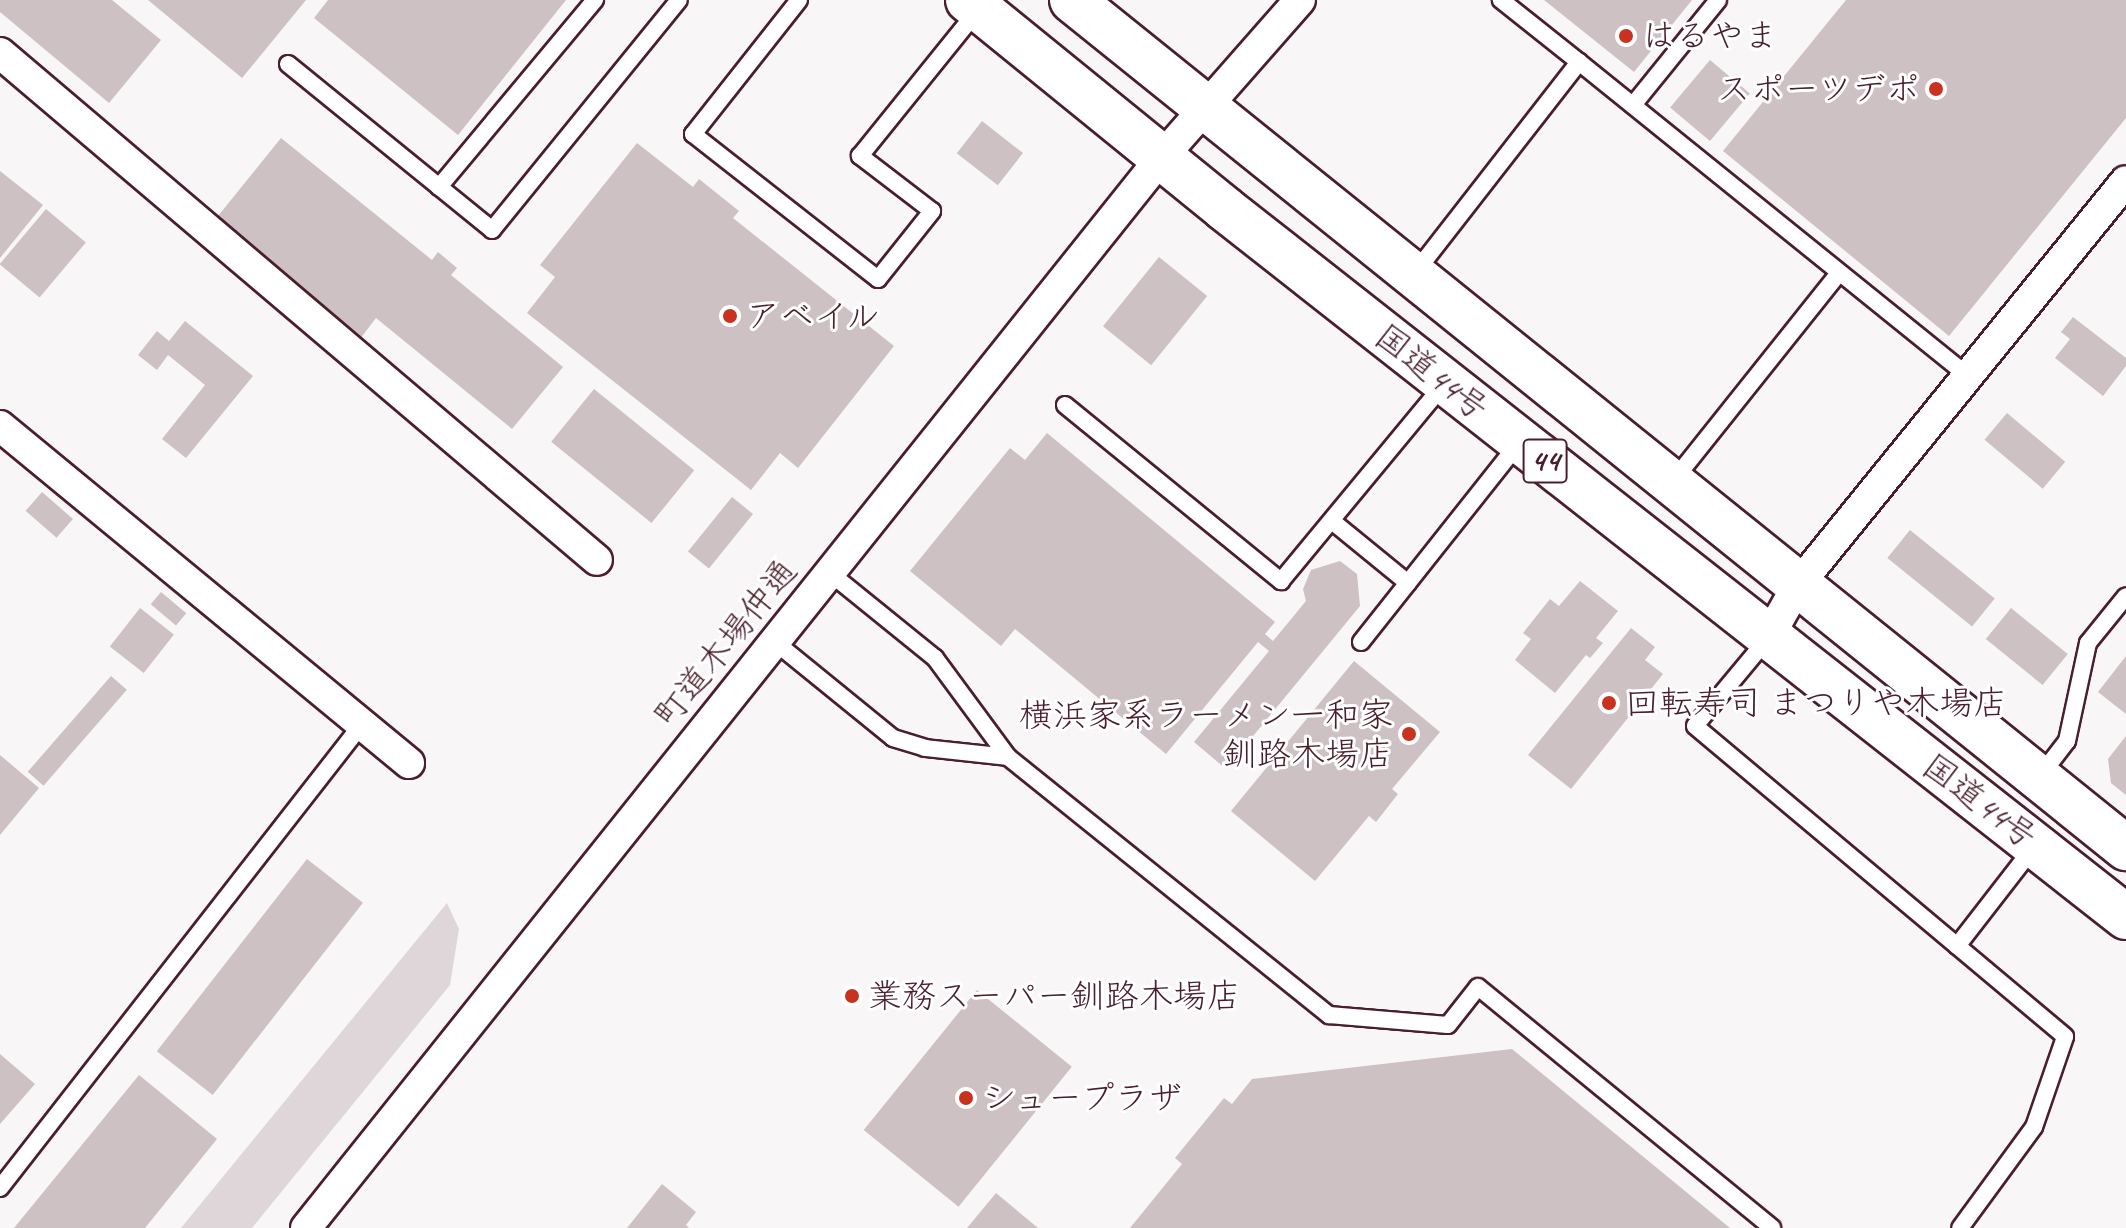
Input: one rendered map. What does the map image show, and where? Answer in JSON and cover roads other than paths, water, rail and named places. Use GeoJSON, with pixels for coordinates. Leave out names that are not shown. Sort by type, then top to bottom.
{"type":"FeatureCollection","features":[{"type":"Feature","properties":{"kind":"highway","name":"国道44号"},"geometry":{"type":"LineString","coordinates":[[1072,0],[2126,848]]}},
{"type":"Feature","properties":{"kind":"highway","name":"国道44号"},"geometry":{"type":"LineString","coordinates":[[973,4],[1520,442],[1768,638],[2037,844],[2126,917]]}},
{"type":"Feature","properties":{"kind":"highway"},"geometry":{"type":"LineString","coordinates":[[1452,388],[1497,342]]}},
{"type":"Feature","properties":{"kind":"street","name":"町道木場仲通"},"geometry":{"type":"LineString","coordinates":[[306,1228],[1162,157],[1300,0]]}},
{"type":"Feature","properties":{"kind":"street"},"geometry":{"type":"LineString","coordinates":[[0,53],[597,560]]}},
{"type":"Feature","properties":{"kind":"street"},"geometry":{"type":"LineString","coordinates":[[1768,638],[1798,585],[2126,181]]}},
{"type":"Feature","properties":{"kind":"street"},"geometry":{"type":"LineString","coordinates":[[0,426],[409,763]]}},
{"type":"Feature","properties":{"kind":"lane"},"geometry":{"type":"LineString","coordinates":[[439,187],[595,0]]}},
{"type":"Feature","properties":{"kind":"lane"},"geometry":{"type":"LineString","coordinates":[[288,64],[492,230],[679,0]]}},
{"type":"Feature","properties":{"kind":"lane"},"geometry":{"type":"LineString","coordinates":[[799,0],[693,134],[878,279],[932,211],[860,156],[973,4]]}},
{"type":"Feature","properties":{"kind":"lane"},"geometry":{"type":"LineString","coordinates":[[1501,0],[1968,376]]}},
{"type":"Feature","properties":{"kind":"lane"},"geometry":{"type":"LineString","coordinates":[[1633,105],[1718,0]]}},
{"type":"Feature","properties":{"kind":"lane"},"geometry":{"type":"LineString","coordinates":[[1413,275],[1579,62]]}},
{"type":"Feature","properties":{"kind":"lane"},"geometry":{"type":"LineString","coordinates":[[1672,482],[1839,273]]}},
{"type":"Feature","properties":{"kind":"lane"},"geometry":{"type":"LineString","coordinates":[[1065,405],[1281,581],[1452,388]]}},
{"type":"Feature","properties":{"kind":"lane"},"geometry":{"type":"LineString","coordinates":[[1361,642],[1520,442]]}},
{"type":"Feature","properties":{"kind":"lane"},"geometry":{"type":"LineString","coordinates":[[1332,521],[1408,583]]}},
{"type":"Feature","properties":{"kind":"lane"},"geometry":{"type":"LineString","coordinates":[[830,573],[935,658],[1008,757],[1329,1015],[1448,1025],[1478,987],[1772,1228]]}},
{"type":"Feature","properties":{"kind":"lane"},"geometry":{"type":"LineString","coordinates":[[2040,776],[2067,741],[2088,643],[2126,596]]}},
{"type":"Feature","properties":{"kind":"lane"},"geometry":{"type":"LineString","coordinates":[[1768,638],[1695,726],[2065,1037],[2034,1127],[1960,1228]]}},
{"type":"Feature","properties":{"kind":"lane"},"geometry":{"type":"LineString","coordinates":[[775,642],[893,738],[925,748],[1008,757]]}},
{"type":"Feature","properties":{"kind":"lane"},"geometry":{"type":"LineString","coordinates":[[0,1188],[362,724]]}},
{"type":"Feature","properties":{"kind":"lane"},"geometry":{"type":"LineString","coordinates":[[1957,946],[2037,844]]}},
{"type":"Feature","properties":{"kind":"place","name":"はるやま"},"geometry":{"type":"Point","coordinates":[1626,36]}},
{"type":"Feature","properties":{"kind":"place","name":"スポーツデポ"},"geometry":{"type":"Point","coordinates":[1936,89]}},
{"type":"Feature","properties":{"kind":"place","name":"アベイル"},"geometry":{"type":"Point","coordinates":[730,316]}},
{"type":"Feature","properties":{"kind":"place","name":"回転寿司 まつりや木場店"},"geometry":{"type":"Point","coordinates":[1609,703]}},
{"type":"Feature","properties":{"kind":"place","name":"横浜家系ラーメン一和家 釧路木場店"},"geometry":{"type":"Point","coordinates":[1409,734]}},
{"type":"Feature","properties":{"kind":"place","name":"業務スーパー釧路木場店"},"geometry":{"type":"Point","coordinates":[852,996]}},
{"type":"Feature","properties":{"kind":"place","name":"シュープラザ"},"geometry":{"type":"Point","coordinates":[966,1098]}}]}
